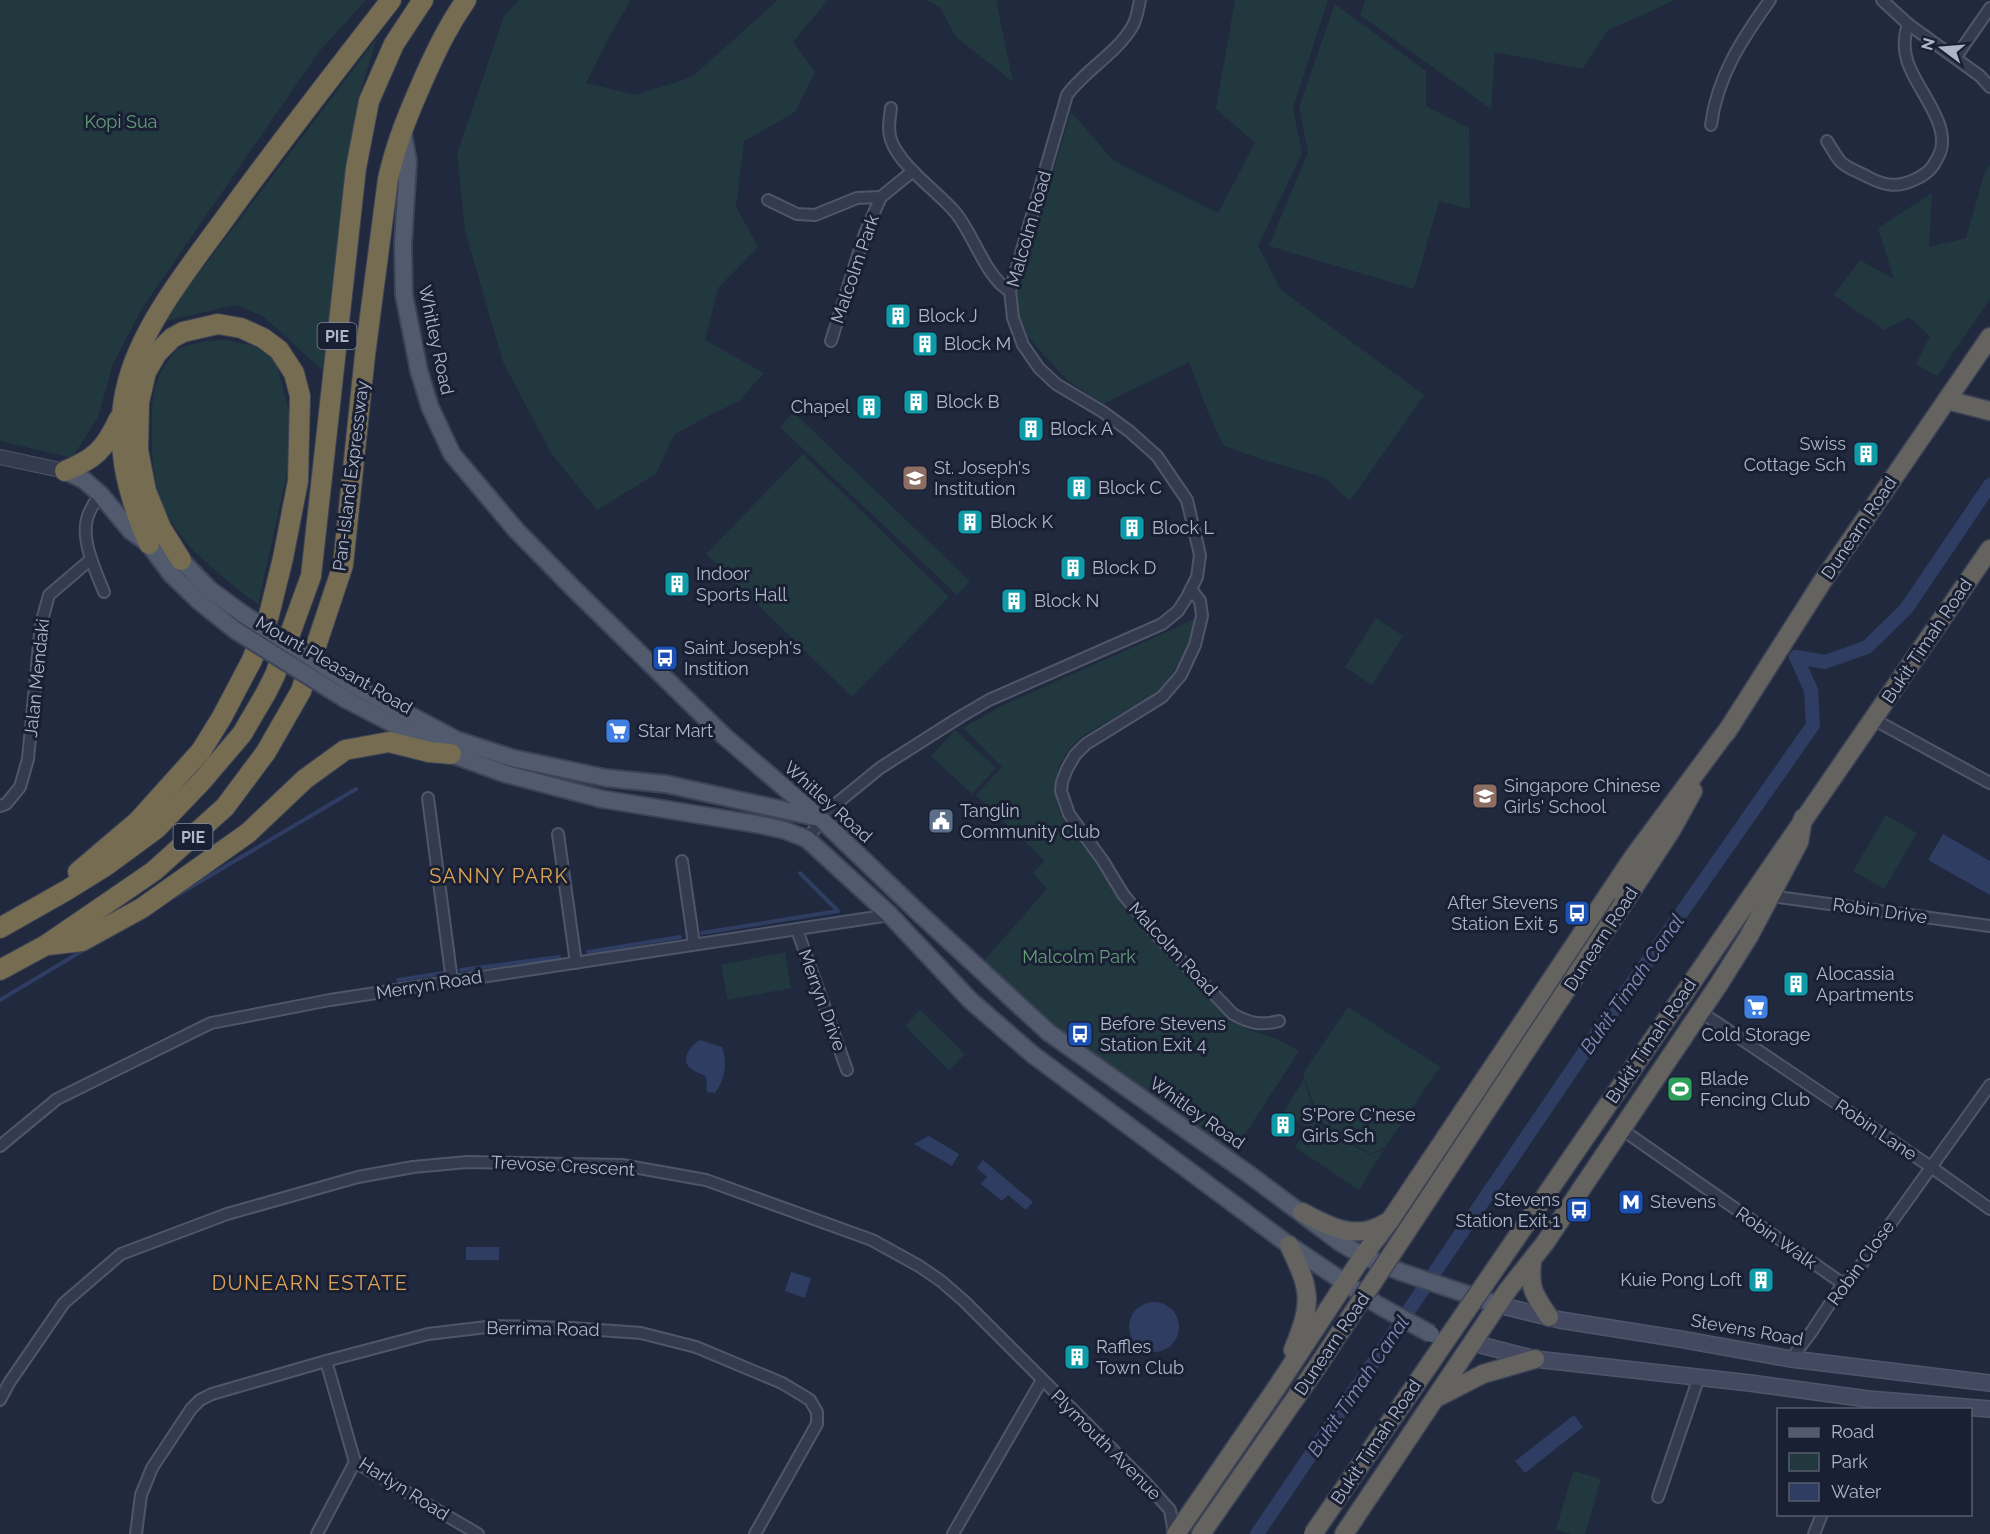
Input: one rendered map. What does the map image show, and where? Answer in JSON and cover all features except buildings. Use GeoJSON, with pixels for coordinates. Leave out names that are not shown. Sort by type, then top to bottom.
{"type":"FeatureCollection","features":[{"type":"Feature","properties":{"kind":"highway"},"geometry":{"type":"LineString","coordinates":[[149,544],[132,501],[121,440],[123,409],[134,361],[168,298],[289,130],[391,0]]}},
{"type":"Feature","properties":{"kind":"highway","name":"Pan-Island Expressway"},"geometry":{"type":"LineString","coordinates":[[0,928],[67,890],[129,850],[156,829],[243,734],[275,675],[311,576],[356,168],[369,101],[394,44],[423,0]]}},
{"type":"Feature","properties":{"kind":"highway","name":"Pan-Island Expressway"},"geometry":{"type":"LineString","coordinates":[[0,970],[46,945],[154,871],[225,807],[266,752],[301,691],[343,565],[365,355],[388,179],[402,127],[448,26],[466,0]]}},
{"type":"Feature","properties":{"kind":"highway"},"geometry":{"type":"LineString","coordinates":[[67,890],[83,866],[138,821],[201,751],[252,660],[269,615],[298,481],[300,396],[294,373],[279,350],[263,338],[241,328],[218,324],[183,332],[172,338],[157,353],[146,372],[139,402],[138,450],[146,491],[161,528],[181,560]]}},
{"type":"Feature","properties":{"kind":"highway","name":"Dunearn Road"},"geometry":{"type":"LineString","coordinates":[[1201,1534],[1317,1367],[1672,829],[1732,724],[1822,582],[1947,400],[1988,346]]}},
{"type":"Feature","properties":{"kind":"highway"},"geometry":{"type":"LineString","coordinates":[[1947,400],[1990,411]]}},
{"type":"Feature","properties":{"kind":"highway"},"geometry":{"type":"LineString","coordinates":[[65,471],[100,452],[110,440],[123,409]]}},
{"type":"Feature","properties":{"kind":"highway","name":"Bukit Timah Road"},"geometry":{"type":"LineString","coordinates":[[1313,1534],[1990,549]]}},
{"type":"Feature","properties":{"kind":"highway"},"geometry":{"type":"LineString","coordinates":[[1175,1534],[1277,1387],[1363,1256],[1391,1219],[1634,855],[1732,724]]}},
{"type":"Feature","properties":{"kind":"highway"},"geometry":{"type":"LineString","coordinates":[[46,945],[82,941],[142,908],[248,832],[305,779],[345,750],[367,744],[389,742],[429,753],[451,754]]}},
{"type":"Feature","properties":{"kind":"highway"},"geometry":{"type":"LineString","coordinates":[[1344,1534],[1434,1399],[1508,1291],[1532,1261],[1701,1012],[1771,896],[1799,842],[1803,818]]}},
{"type":"Feature","properties":{"kind":"highway"},"geometry":{"type":"LineString","coordinates":[[1302,1212],[1326,1225],[1346,1231],[1364,1232],[1378,1228],[1391,1219]]}},
{"type":"Feature","properties":{"kind":"highway"},"geometry":{"type":"LineString","coordinates":[[1277,1387],[1298,1338],[1308,1298],[1304,1276],[1289,1245]]}},
{"type":"Feature","properties":{"kind":"highway"},"geometry":{"type":"LineString","coordinates":[[1532,1261],[1530,1281],[1534,1294],[1549,1317]]}},
{"type":"Feature","properties":{"kind":"highway"},"geometry":{"type":"LineString","coordinates":[[1434,1399],[1483,1374],[1535,1359]]}},
{"type":"Feature","properties":{"kind":"main road","name":"Whitley Road"},"geometry":{"type":"LineString","coordinates":[[402,127],[408,161],[403,245],[404,295],[419,371],[430,407],[452,454],[516,530],[724,736],[821,819],[1048,1032],[1302,1212],[1341,1244],[1401,1272],[1499,1305]]}},
{"type":"Feature","properties":{"kind":"main road","name":"Mount Pleasant Road"},"geometry":{"type":"LineString","coordinates":[[65,471],[84,480],[100,494],[131,531],[149,544],[171,574],[200,602],[235,630],[351,693],[451,754],[506,774],[602,799],[756,824],[784,830],[807,839]]}},
{"type":"Feature","properties":{"kind":"main road","name":"Mount Pleasant Road"},"geometry":{"type":"LineString","coordinates":[[181,560],[209,589],[351,693],[457,740],[512,758],[606,778],[666,784],[821,819]]}},
{"type":"Feature","properties":{"kind":"main road"},"geometry":{"type":"LineString","coordinates":[[807,839],[890,915],[970,1000],[1032,1054],[1289,1245],[1378,1305],[1431,1334],[1535,1359],[1750,1383],[1865,1405],[1990,1408]]}},
{"type":"Feature","properties":{"kind":"main road","name":"Stevens Road"},"geometry":{"type":"LineString","coordinates":[[1499,1305],[1549,1317],[1791,1359],[1990,1383]]}},
{"type":"Feature","properties":{"kind":"street","name":"Malcolm Road"},"geometry":{"type":"LineString","coordinates":[[807,839],[831,808],[880,768],[974,709],[1162,624],[1178,611],[1197,577],[1200,555],[1187,500],[1157,456],[1129,431],[1056,384],[1040,368],[1023,345],[1013,318],[1010,291],[1067,95],[1126,36],[1136,18],[1140,0]]}},
{"type":"Feature","properties":{"kind":"street"},"geometry":{"type":"LineString","coordinates":[[1711,125],[1713,105],[1723,76],[1770,0]]}},
{"type":"Feature","properties":{"kind":"street"},"geometry":{"type":"LineString","coordinates":[[1882,0],[1908,24],[1980,76],[1990,87]]}},
{"type":"Feature","properties":{"kind":"street"},"geometry":{"type":"LineString","coordinates":[[1958,54],[1990,8]]}},
{"type":"Feature","properties":{"kind":"street"},"geometry":{"type":"LineString","coordinates":[[1827,141],[1840,162],[1880,184],[1897,185],[1930,172],[1942,151],[1942,133],[1935,113],[1907,60],[1904,37],[1908,24]]}},
{"type":"Feature","properties":{"kind":"street"},"geometry":{"type":"LineString","coordinates":[[891,108],[889,125],[891,140],[899,154],[956,213],[991,272],[1003,287],[1010,291]]}},
{"type":"Feature","properties":{"kind":"street","name":"Malcolm Park"},"geometry":{"type":"LineString","coordinates":[[831,341],[865,232],[881,197],[913,171]]}},
{"type":"Feature","properties":{"kind":"street","name":"Malcolm Park"},"geometry":{"type":"LineString","coordinates":[[768,200],[797,214],[815,214],[857,198],[881,197]]}},
{"type":"Feature","properties":{"kind":"street"},"geometry":{"type":"LineString","coordinates":[[0,457],[65,471]]}},
{"type":"Feature","properties":{"kind":"street"},"geometry":{"type":"LineString","coordinates":[[100,494],[86,521],[90,560],[104,592]]}},
{"type":"Feature","properties":{"kind":"street","name":"Jalan Mendaki"},"geometry":{"type":"LineString","coordinates":[[0,806],[6,804],[20,787],[28,759],[41,624],[49,595],[90,560]]}},
{"type":"Feature","properties":{"kind":"street","name":"Malcolm Road"},"geometry":{"type":"LineString","coordinates":[[1191,589],[1200,601],[1202,616],[1195,645],[1181,675],[1162,697],[1086,744],[1067,768],[1061,791],[1069,814],[1103,861],[1123,894],[1153,931],[1233,1014],[1250,1023],[1267,1024],[1279,1021]]}},
{"type":"Feature","properties":{"kind":"street"},"geometry":{"type":"LineString","coordinates":[[1874,719],[1990,783]]}},
{"type":"Feature","properties":{"kind":"street"},"geometry":{"type":"LineString","coordinates":[[428,798],[452,981]]}},
{"type":"Feature","properties":{"kind":"street"},"geometry":{"type":"LineString","coordinates":[[558,834],[576,963]]}},
{"type":"Feature","properties":{"kind":"street"},"geometry":{"type":"LineString","coordinates":[[682,861],[694,944]]}},
{"type":"Feature","properties":{"kind":"street","name":"Robin Drive"},"geometry":{"type":"LineString","coordinates":[[1771,896],[1990,926]]}},
{"type":"Feature","properties":{"kind":"street","name":"Merryn Road"},"geometry":{"type":"LineString","coordinates":[[0,1146],[57,1098],[211,1023],[326,1000],[890,915]]}},
{"type":"Feature","properties":{"kind":"street","name":"Merryn Drive"},"geometry":{"type":"LineString","coordinates":[[797,930],[847,1070]]}},
{"type":"Feature","properties":{"kind":"street","name":"Robin Lane"},"geometry":{"type":"LineString","coordinates":[[1701,1012],[1931,1167]]}},
{"type":"Feature","properties":{"kind":"street","name":"Robin Close"},"geometry":{"type":"LineString","coordinates":[[1791,1359],[1844,1282],[1851,1279],[1990,1085]]}},
{"type":"Feature","properties":{"kind":"street","name":"Robin Walk"},"geometry":{"type":"LineString","coordinates":[[1623,1127],[1627,1133],[1839,1281],[1844,1282]]}},
{"type":"Feature","properties":{"kind":"street","name":"Trevose Crescent"},"geometry":{"type":"LineString","coordinates":[[0,1400],[9,1383],[64,1303],[122,1254],[227,1214],[325,1185],[413,1167],[467,1162],[622,1166],[706,1180],[872,1240],[941,1281],[964,1301],[1042,1380]]}},
{"type":"Feature","properties":{"kind":"street"},"geometry":{"type":"LineString","coordinates":[[1931,1167],[1990,1209]]}},
{"type":"Feature","properties":{"kind":"street","name":"Berrima Road"},"geometry":{"type":"LineString","coordinates":[[136,1534],[141,1495],[152,1468],[191,1409],[200,1400],[212,1394],[428,1334],[495,1326],[641,1333],[696,1347],[782,1383],[810,1400],[817,1412],[817,1424],[755,1534]]}},
{"type":"Feature","properties":{"kind":"street","name":"Harlyn Road"},"geometry":{"type":"LineString","coordinates":[[326,1361],[355,1462],[478,1534]]}},
{"type":"Feature","properties":{"kind":"street"},"geometry":{"type":"LineString","coordinates":[[1658,1497],[1699,1377]]}},
{"type":"Feature","properties":{"kind":"street"},"geometry":{"type":"LineString","coordinates":[[953,1534],[1042,1380]]}},
{"type":"Feature","properties":{"kind":"street","name":"Plymouth Avenue"},"geometry":{"type":"LineString","coordinates":[[1042,1380],[1170,1510],[1189,1515]]}},
{"type":"Feature","properties":{"kind":"street"},"geometry":{"type":"LineString","coordinates":[[317,1534],[355,1462]]}},
{"type":"Feature","properties":{"kind":"street","name":"Plymouth Avenue"},"geometry":{"type":"LineString","coordinates":[[1170,1510],[1175,1534]]}},
{"type":"Feature","properties":{"kind":"street"},"geometry":{"type":"LineString","coordinates":[[1814,1534],[1822,1516]]}},
{"type":"Feature","properties":{"kind":"green space","name":"Kopi Sua"},"geometry":{"type":"Polygon","coordinates":[[[0,0],[366,0],[318,53],[141,310],[113,364],[98,417],[72,458],[0,441],[0,0]]]}},
{"type":"Feature","properties":{"kind":"green space"},"geometry":{"type":"Polygon","coordinates":[[[519,0],[631,0],[586,83],[636,95],[692,77],[778,0],[828,0],[793,42],[815,72],[795,112],[744,141],[736,207],[758,247],[718,288],[705,340],[764,373],[739,401],[674,435],[656,474],[597,510],[551,453],[503,362],[465,230],[457,154],[504,16],[519,0]]]}},
{"type":"Feature","properties":{"kind":"green space"},"geometry":{"type":"Polygon","coordinates":[[[927,0],[996,0],[1013,82],[956,37],[940,8],[927,0]]]}},
{"type":"Feature","properties":{"kind":"green space"},"geometry":{"type":"Polygon","coordinates":[[[1235,0],[1328,0],[1293,108],[1302,153],[1258,246],[1281,290],[1424,395],[1350,501],[1325,478],[1224,446],[1189,362],[1103,404],[1067,380],[1028,337],[1019,315],[1017,289],[1071,112],[1114,161],[1218,213],[1255,143],[1216,109],[1235,0]]]}},
{"type":"Feature","properties":{"kind":"green space"},"geometry":{"type":"Polygon","coordinates":[[[1365,0],[1675,0],[1607,31],[1583,69],[1495,52],[1491,109],[1360,15],[1365,0]]]}},
{"type":"Feature","properties":{"kind":"green space"},"geometry":{"type":"Polygon","coordinates":[[[1335,4],[1426,71],[1426,106],[1469,128],[1470,209],[1439,201],[1414,289],[1269,246],[1308,152],[1299,107],[1335,4]]]}},
{"type":"Feature","properties":{"kind":"green space"},"geometry":{"type":"Polygon","coordinates":[[[377,38],[358,100],[322,370],[263,316],[235,305],[162,322],[377,38]]]}},
{"type":"Feature","properties":{"kind":"green space"},"geometry":{"type":"Polygon","coordinates":[[[1990,164],[1990,299],[1937,376],[1916,364],[1930,336],[1909,317],[1884,330],[1834,295],[1860,260],[1894,279],[1878,228],[1932,193],[1929,247],[1966,238],[1984,175],[1990,164]]]}},
{"type":"Feature","properties":{"kind":"green space"},"geometry":{"type":"Polygon","coordinates":[[[226,340],[258,347],[276,362],[290,415],[288,468],[258,605],[197,554],[182,537],[169,518],[160,496],[154,470],[152,408],[154,391],[161,373],[176,349],[205,341],[226,340]]]}},
{"type":"Feature","properties":{"kind":"green space"},"geometry":{"type":"Polygon","coordinates":[[[793,412],[970,581],[957,595],[780,427],[793,412]]]}},
{"type":"Feature","properties":{"kind":"green space"},"geometry":{"type":"Polygon","coordinates":[[[803,454],[949,597],[852,697],[706,554],[803,454]]]}},
{"type":"Feature","properties":{"kind":"green space","name":"Malcolm Park"},"geometry":{"type":"Polygon","coordinates":[[[1197,617],[1190,643],[1174,671],[1158,692],[1081,737],[1069,749],[1059,766],[1054,791],[1060,814],[1098,863],[1119,897],[1148,935],[1229,1018],[1247,1029],[1277,1039],[1299,1051],[1233,1153],[1053,1026],[982,963],[1047,889],[1033,873],[1045,861],[976,795],[1002,767],[963,728],[999,707],[1197,617]]]}},
{"type":"Feature","properties":{"kind":"green space"},"geometry":{"type":"Polygon","coordinates":[[[1376,618],[1403,636],[1372,685],[1345,667],[1376,618]]]}},
{"type":"Feature","properties":{"kind":"green space"},"geometry":{"type":"Polygon","coordinates":[[[955,730],[996,768],[972,794],[931,756],[955,730]]]}},
{"type":"Feature","properties":{"kind":"green space"},"geometry":{"type":"Polygon","coordinates":[[[1886,815],[1917,833],[1884,889],[1853,871],[1886,815]]]}},
{"type":"Feature","properties":{"kind":"green space"},"geometry":{"type":"Polygon","coordinates":[[[785,952],[791,988],[728,1000],[721,965],[785,952]]]}},
{"type":"Feature","properties":{"kind":"green space"},"geometry":{"type":"Polygon","coordinates":[[[1348,1007],[1440,1067],[1385,1147],[1370,1154],[1320,1122],[1303,1074],[1348,1007]]]}},
{"type":"Feature","properties":{"kind":"green space"},"geometry":{"type":"Polygon","coordinates":[[[920,1010],[965,1054],[949,1070],[905,1026],[920,1010]]]}},
{"type":"Feature","properties":{"kind":"green space"},"geometry":{"type":"Polygon","coordinates":[[[1304,1079],[1318,1124],[1370,1155],[1384,1149],[1359,1190],[1295,1147],[1307,1128],[1284,1111],[1304,1079]]]}},
{"type":"Feature","properties":{"kind":"green space"},"geometry":{"type":"Polygon","coordinates":[[[1573,1471],[1601,1479],[1585,1534],[1571,1534],[1556,1530],[1573,1471]]]}},
{"type":"Feature","properties":{"kind":"water"},"geometry":{"type":"Polygon","coordinates":[[[1943,834],[1990,861],[1990,895],[1928,860],[1943,834]]]}},
{"type":"Feature","properties":{"kind":"water"},"geometry":{"type":"Polygon","coordinates":[[[700,1040],[722,1047],[724,1053],[724,1071],[715,1093],[707,1092],[706,1077],[693,1070],[687,1063],[689,1050],[700,1040]]]}},
{"type":"Feature","properties":{"kind":"water"},"geometry":{"type":"Polygon","coordinates":[[[929,1136],[959,1154],[952,1166],[914,1144],[929,1136]]]}},
{"type":"Feature","properties":{"kind":"water"},"geometry":{"type":"Polygon","coordinates":[[[983,1160],[1033,1202],[1026,1210],[1008,1195],[1002,1201],[981,1184],[987,1177],[977,1168],[983,1160]]]}},
{"type":"Feature","properties":{"kind":"water"},"geometry":{"type":"Polygon","coordinates":[[[466,1247],[499,1247],[499,1260],[466,1260],[466,1247]]]}},
{"type":"Feature","properties":{"kind":"water"},"geometry":{"type":"Polygon","coordinates":[[[791,1272],[811,1278],[805,1298],[785,1291],[791,1272]]]}},
{"type":"Feature","properties":{"kind":"water"},"geometry":{"type":"Polygon","coordinates":[[[1154,1302],[1163,1304],[1174,1313],[1179,1327],[1177,1336],[1168,1347],[1154,1352],[1145,1350],[1134,1341],[1129,1327],[1131,1318],[1140,1307],[1154,1302]]]}},
{"type":"Feature","properties":{"kind":"water"},"geometry":{"type":"Polygon","coordinates":[[[1574,1415],[1583,1427],[1525,1473],[1515,1461],[1574,1415]]]}},
{"type":"Feature","properties":{"kind":"waterway","name":"Bukit Timah Canal"},"geometry":{"type":"LineString","coordinates":[[1796,657],[1825,662],[1867,647],[1906,609],[1990,485]]}},
{"type":"Feature","properties":{"kind":"waterway","name":"Bukit Timah Canal"},"geometry":{"type":"LineString","coordinates":[[1257,1534],[1593,1039],[1813,725],[1811,690],[1796,657]]}},
{"type":"Feature","properties":{"kind":"waterway"},"geometry":{"type":"LineString","coordinates":[[174,897],[356,789]]}},
{"type":"Feature","properties":{"kind":"waterway"},"geometry":{"type":"LineString","coordinates":[[800,873],[837,910]]}},
{"type":"Feature","properties":{"kind":"waterway"},"geometry":{"type":"LineString","coordinates":[[702,933],[838,911]]}},
{"type":"Feature","properties":{"kind":"waterway"},"geometry":{"type":"LineString","coordinates":[[588,952],[680,937]]}},
{"type":"Feature","properties":{"kind":"waterway"},"geometry":{"type":"LineString","coordinates":[[0,1000],[87,948]]}},
{"type":"Feature","properties":{"kind":"waterway"},"geometry":{"type":"LineString","coordinates":[[461,970],[559,957]]}},
{"type":"Feature","properties":{"kind":"waterway"},"geometry":{"type":"LineString","coordinates":[[398,980],[443,973]]}},
{"type":"Feature","properties":{"kind":"place","name":"Block J"},"geometry":{"type":"Point","coordinates":[898,316]}},
{"type":"Feature","properties":{"kind":"place","name":"Block M"},"geometry":{"type":"Point","coordinates":[925,344]}},
{"type":"Feature","properties":{"kind":"place","name":"Block B"},"geometry":{"type":"Point","coordinates":[916,402]}},
{"type":"Feature","properties":{"kind":"place","name":"Chapel"},"geometry":{"type":"Point","coordinates":[869,407]}},
{"type":"Feature","properties":{"kind":"place","name":"Block A"},"geometry":{"type":"Point","coordinates":[1031,429]}},
{"type":"Feature","properties":{"kind":"place","name":"Swiss Cottage Sch"},"geometry":{"type":"Point","coordinates":[1866,454]}},
{"type":"Feature","properties":{"kind":"place","name":"St. Joseph's Institution"},"geometry":{"type":"Point","coordinates":[915,478]}},
{"type":"Feature","properties":{"kind":"place","name":"Block C"},"geometry":{"type":"Point","coordinates":[1079,488]}},
{"type":"Feature","properties":{"kind":"place","name":"Block K"},"geometry":{"type":"Point","coordinates":[970,522]}},
{"type":"Feature","properties":{"kind":"place","name":"Block L"},"geometry":{"type":"Point","coordinates":[1132,528]}},
{"type":"Feature","properties":{"kind":"place","name":"Block D"},"geometry":{"type":"Point","coordinates":[1073,568]}},
{"type":"Feature","properties":{"kind":"place","name":"Indoor Sports Hall"},"geometry":{"type":"Point","coordinates":[677,584]}},
{"type":"Feature","properties":{"kind":"place","name":"Block N"},"geometry":{"type":"Point","coordinates":[1014,601]}},
{"type":"Feature","properties":{"kind":"place","name":"Saint Joseph's Instition"},"geometry":{"type":"Point","coordinates":[665,658]}},
{"type":"Feature","properties":{"kind":"place","name":"Star Mart"},"geometry":{"type":"Point","coordinates":[618,731]}},
{"type":"Feature","properties":{"kind":"place","name":"Singapore Chinese Girls' School"},"geometry":{"type":"Point","coordinates":[1485,796]}},
{"type":"Feature","properties":{"kind":"place","name":"Tanglin Community Club"},"geometry":{"type":"Point","coordinates":[941,821]}},
{"type":"Feature","properties":{"kind":"place","name":"After Stevens Station Exit 5"},"geometry":{"type":"Point","coordinates":[1577,913]}},
{"type":"Feature","properties":{"kind":"place","name":"Alocassia Apartments"},"geometry":{"type":"Point","coordinates":[1796,984]}},
{"type":"Feature","properties":{"kind":"place","name":"Cold Storage"},"geometry":{"type":"Point","coordinates":[1756,1007]}},
{"type":"Feature","properties":{"kind":"place","name":"Before Stevens Station Exit 4"},"geometry":{"type":"Point","coordinates":[1080,1034]}},
{"type":"Feature","properties":{"kind":"place","name":"Blade Fencing Club"},"geometry":{"type":"Point","coordinates":[1680,1089]}},
{"type":"Feature","properties":{"kind":"place","name":"S'Pore C'nese Girls Sch"},"geometry":{"type":"Point","coordinates":[1283,1125]}},
{"type":"Feature","properties":{"kind":"place","name":"Stevens"},"geometry":{"type":"Point","coordinates":[1631,1202]}},
{"type":"Feature","properties":{"kind":"place","name":"Stevens Station Exit 1"},"geometry":{"type":"Point","coordinates":[1579,1210]}},
{"type":"Feature","properties":{"kind":"place","name":"Kuie Pong Loft"},"geometry":{"type":"Point","coordinates":[1761,1280]}},
{"type":"Feature","properties":{"kind":"place","name":"Raffles Town Club"},"geometry":{"type":"Point","coordinates":[1077,1357]}},
{"type":"Feature","properties":{"kind":"district","name":"SANNY PARK"},"geometry":{"type":"Point","coordinates":[499,876]}},
{"type":"Feature","properties":{"kind":"district","name":"DUNEARN ESTATE"},"geometry":{"type":"Point","coordinates":[310,1283]}}]}
